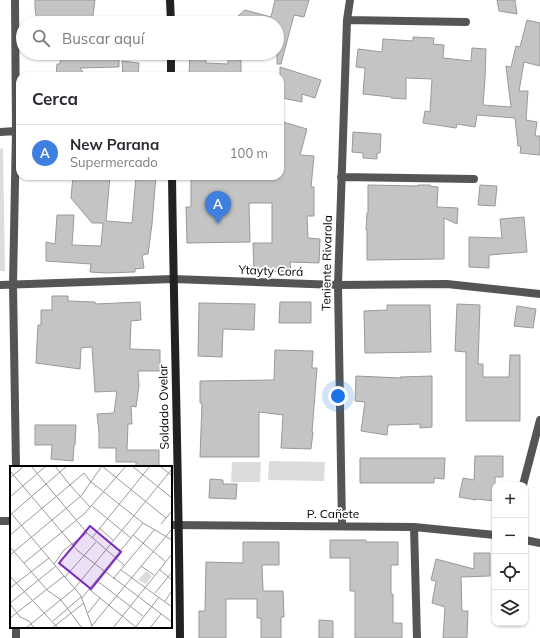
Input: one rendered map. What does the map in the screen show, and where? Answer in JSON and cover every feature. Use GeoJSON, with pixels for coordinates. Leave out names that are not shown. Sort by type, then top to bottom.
{"type":"FeatureCollection","features":[{"type":"Feature","properties":{"kind":"main road"},"geometry":{"type":"LineString","coordinates":[[170,0],[171,16]]}},
{"type":"Feature","properties":{"kind":"main road"},"geometry":{"type":"LineString","coordinates":[[171,60],[171,72]]}},
{"type":"Feature","properties":{"kind":"main road","name":"Soldado Ovelar"},"geometry":{"type":"LineString","coordinates":[[172,180],[175,525],[180,638]]}},
{"type":"Feature","properties":{"kind":"street"},"geometry":{"type":"LineString","coordinates":[[15,0],[16,131],[13,285],[16,466]]}},
{"type":"Feature","properties":{"kind":"street","name":"Teniente Rivarola"},"geometry":{"type":"LineString","coordinates":[[342,526],[338,285],[347,20],[350,0]]}},
{"type":"Feature","properties":{"kind":"street"},"geometry":{"type":"LineString","coordinates":[[347,20],[466,22]]}},
{"type":"Feature","properties":{"kind":"street"},"geometry":{"type":"LineString","coordinates":[[0,132],[16,131]]}},
{"type":"Feature","properties":{"kind":"street"},"geometry":{"type":"LineString","coordinates":[[342,177],[474,179]]}},
{"type":"Feature","properties":{"kind":"street","name":"Ytayty Corá"},"geometry":{"type":"LineString","coordinates":[[0,285],[173,279],[338,285],[447,284],[540,294]]}},
{"type":"Feature","properties":{"kind":"street"},"geometry":{"type":"LineString","coordinates":[[523,482],[540,420]]}},
{"type":"Feature","properties":{"kind":"street","name":"P. Cañete"},"geometry":{"type":"LineString","coordinates":[[175,525],[414,527],[492,535]]}},
{"type":"Feature","properties":{"kind":"street"},"geometry":{"type":"LineString","coordinates":[[414,527],[417,638]]}},
{"type":"Feature","properties":{"kind":"street"},"geometry":{"type":"LineString","coordinates":[[528,541],[540,543]]}},
{"type":"Feature","properties":{"kind":"shaded area"},"geometry":{"type":"Polygon","coordinates":[[[3,148],[5,271],[0,271],[0,149],[3,148]]]}},
{"type":"Feature","properties":{"kind":"shaded area"},"geometry":{"type":"Polygon","coordinates":[[[269,461],[325,462],[324,481],[268,480],[269,461]]]}},
{"type":"Feature","properties":{"kind":"shaded area"},"geometry":{"type":"Polygon","coordinates":[[[232,462],[261,462],[260,482],[231,482],[232,462]]]}},
{"type":"Feature","properties":{"kind":"building"},"geometry":{"type":"Polygon","coordinates":[[[35,0],[95,0],[93,16],[36,16],[35,0]]]}},
{"type":"Feature","properties":{"kind":"building"},"geometry":{"type":"Polygon","coordinates":[[[275,0],[309,0],[304,17],[294,15],[284,53],[284,16],[271,16],[275,0]]]}},
{"type":"Feature","properties":{"kind":"building"},"geometry":{"type":"Polygon","coordinates":[[[497,0],[515,0],[517,14],[499,11],[497,0]]]}},
{"type":"Feature","properties":{"kind":"building"},"geometry":{"type":"Polygon","coordinates":[[[245,10],[267,16],[238,16],[245,10]]]}},
{"type":"Feature","properties":{"kind":"building"},"geometry":{"type":"Polygon","coordinates":[[[527,20],[540,23],[540,66],[524,62],[519,91],[528,91],[526,120],[537,122],[535,136],[540,136],[540,155],[520,153],[521,146],[518,146],[515,118],[477,115],[475,127],[457,124],[456,128],[423,123],[425,111],[430,112],[432,79],[406,78],[406,99],[363,94],[365,68],[356,67],[358,49],[382,52],[383,39],[413,41],[413,37],[434,38],[433,44],[444,45],[443,58],[471,61],[472,48],[486,49],[483,105],[511,107],[506,66],[511,67],[516,46],[520,47],[527,20]]]}},
{"type":"Feature","properties":{"kind":"building"},"geometry":{"type":"Polygon","coordinates":[[[60,60],[119,60],[119,67],[80,68],[83,72],[56,72],[57,64],[60,64],[60,60]]]}},
{"type":"Feature","properties":{"kind":"building"},"geometry":{"type":"Polygon","coordinates":[[[190,60],[206,60],[206,63],[228,64],[228,60],[241,60],[241,72],[189,72],[190,60]]]}},
{"type":"Feature","properties":{"kind":"building"},"geometry":{"type":"Polygon","coordinates":[[[277,60],[282,60],[281,64],[277,64],[277,60]]]}},
{"type":"Feature","properties":{"kind":"building"},"geometry":{"type":"Polygon","coordinates":[[[122,61],[139,63],[138,72],[123,72],[122,61]]]}},
{"type":"Feature","properties":{"kind":"building"},"geometry":{"type":"Polygon","coordinates":[[[280,67],[321,80],[315,98],[302,94],[302,102],[284,98],[284,72],[280,72],[280,67]]]}},
{"type":"Feature","properties":{"kind":"building"},"geometry":{"type":"Polygon","coordinates":[[[284,122],[307,129],[300,155],[314,156],[311,187],[314,187],[314,216],[307,216],[308,238],[320,239],[319,263],[290,262],[291,271],[254,272],[253,243],[272,243],[272,203],[249,203],[250,242],[187,243],[186,207],[191,207],[191,180],[284,180],[284,122]]]}},
{"type":"Feature","properties":{"kind":"building"},"geometry":{"type":"Polygon","coordinates":[[[353,132],[381,134],[380,153],[377,153],[377,159],[363,158],[363,153],[352,152],[353,132]]]}},
{"type":"Feature","properties":{"kind":"building"},"geometry":{"type":"Polygon","coordinates":[[[73,180],[110,180],[106,221],[132,223],[136,180],[156,180],[148,254],[142,255],[144,268],[135,269],[135,272],[90,272],[91,264],[46,261],[46,242],[55,244],[57,215],[74,215],[72,245],[101,246],[103,223],[92,223],[71,198],[73,180]]]}},
{"type":"Feature","properties":{"kind":"building"},"geometry":{"type":"Polygon","coordinates":[[[368,185],[430,185],[438,187],[437,207],[458,208],[457,224],[444,218],[444,259],[367,260],[366,230],[368,213],[368,185]]]}},
{"type":"Feature","properties":{"kind":"building"},"geometry":{"type":"Polygon","coordinates":[[[480,185],[497,186],[495,206],[478,205],[480,185]]]}},
{"type":"Feature","properties":{"kind":"building"},"geometry":{"type":"Polygon","coordinates":[[[524,217],[527,252],[489,255],[489,268],[469,267],[469,237],[502,238],[500,219],[524,217]]]}},
{"type":"Feature","properties":{"kind":"building"},"geometry":{"type":"Polygon","coordinates":[[[52,296],[68,296],[68,301],[95,302],[95,304],[140,302],[141,320],[131,321],[130,349],[160,350],[160,371],[138,371],[139,386],[136,407],[131,406],[132,424],[128,424],[127,450],[159,450],[159,466],[136,466],[136,462],[116,462],[116,448],[99,448],[97,414],[114,413],[117,391],[95,392],[92,347],[81,348],[80,369],[36,363],[38,325],[41,325],[41,310],[52,310],[52,296]]]}},
{"type":"Feature","properties":{"kind":"building"},"geometry":{"type":"Polygon","coordinates":[[[280,302],[311,302],[311,323],[279,323],[280,302]]]}},
{"type":"Feature","properties":{"kind":"building"},"geometry":{"type":"Polygon","coordinates":[[[199,303],[255,304],[254,330],[223,329],[222,357],[198,356],[199,303]]]}},
{"type":"Feature","properties":{"kind":"building"},"geometry":{"type":"Polygon","coordinates":[[[457,304],[480,305],[478,364],[483,364],[483,377],[509,377],[510,355],[520,355],[520,421],[466,421],[466,352],[455,351],[457,304]]]}},
{"type":"Feature","properties":{"kind":"building"},"geometry":{"type":"Polygon","coordinates":[[[387,305],[430,305],[431,352],[365,353],[364,311],[387,310],[387,305]]]}},
{"type":"Feature","properties":{"kind":"building"},"geometry":{"type":"Polygon","coordinates":[[[517,306],[536,309],[533,328],[514,326],[517,306]]]}},
{"type":"Feature","properties":{"kind":"building"},"geometry":{"type":"Polygon","coordinates":[[[275,350],[313,351],[312,368],[317,368],[311,449],[281,448],[283,415],[259,412],[259,457],[200,457],[202,403],[200,403],[200,381],[274,380],[275,350]]]}},
{"type":"Feature","properties":{"kind":"building"},"geometry":{"type":"Polygon","coordinates":[[[356,376],[401,378],[400,377],[432,376],[432,427],[420,428],[420,424],[388,425],[387,435],[361,431],[365,402],[355,401],[356,376]]]}},
{"type":"Feature","properties":{"kind":"building"},"geometry":{"type":"Polygon","coordinates":[[[35,425],[76,425],[73,461],[51,459],[52,445],[35,445],[35,425]]]}},
{"type":"Feature","properties":{"kind":"building"},"geometry":{"type":"Polygon","coordinates":[[[475,456],[503,456],[503,477],[495,477],[495,482],[492,482],[492,501],[459,497],[463,478],[474,480],[475,456]]]}},
{"type":"Feature","properties":{"kind":"building"},"geometry":{"type":"Polygon","coordinates":[[[360,458],[445,458],[444,479],[434,478],[434,483],[360,483],[360,458]]]}},
{"type":"Feature","properties":{"kind":"building"},"geometry":{"type":"Polygon","coordinates":[[[210,479],[223,480],[223,484],[237,484],[236,499],[209,498],[210,479]]]}},
{"type":"Feature","properties":{"kind":"building"},"geometry":{"type":"Polygon","coordinates":[[[330,540],[398,542],[398,565],[391,565],[391,594],[393,594],[393,623],[402,623],[402,638],[355,638],[355,591],[350,591],[350,558],[330,558],[330,540]]]}},
{"type":"Feature","properties":{"kind":"building"},"geometry":{"type":"Polygon","coordinates":[[[243,542],[279,542],[279,565],[262,565],[263,591],[283,591],[284,617],[281,617],[281,638],[261,638],[261,618],[257,618],[257,599],[226,599],[226,638],[199,638],[199,611],[205,611],[206,562],[243,563],[243,542]]]}},
{"type":"Feature","properties":{"kind":"building"},"geometry":{"type":"Polygon","coordinates":[[[474,553],[490,553],[490,576],[461,577],[462,611],[468,611],[467,638],[443,638],[445,607],[432,603],[436,581],[431,580],[436,559],[474,569],[474,553]]]}},
{"type":"Feature","properties":{"kind":"building"},"geometry":{"type":"Polygon","coordinates":[[[319,620],[333,621],[333,638],[319,638],[319,620]]]}},
{"type":"Feature","properties":{"kind":"place","name":"New Parana"},"geometry":{"type":"Point","coordinates":[218,224]}}]}
